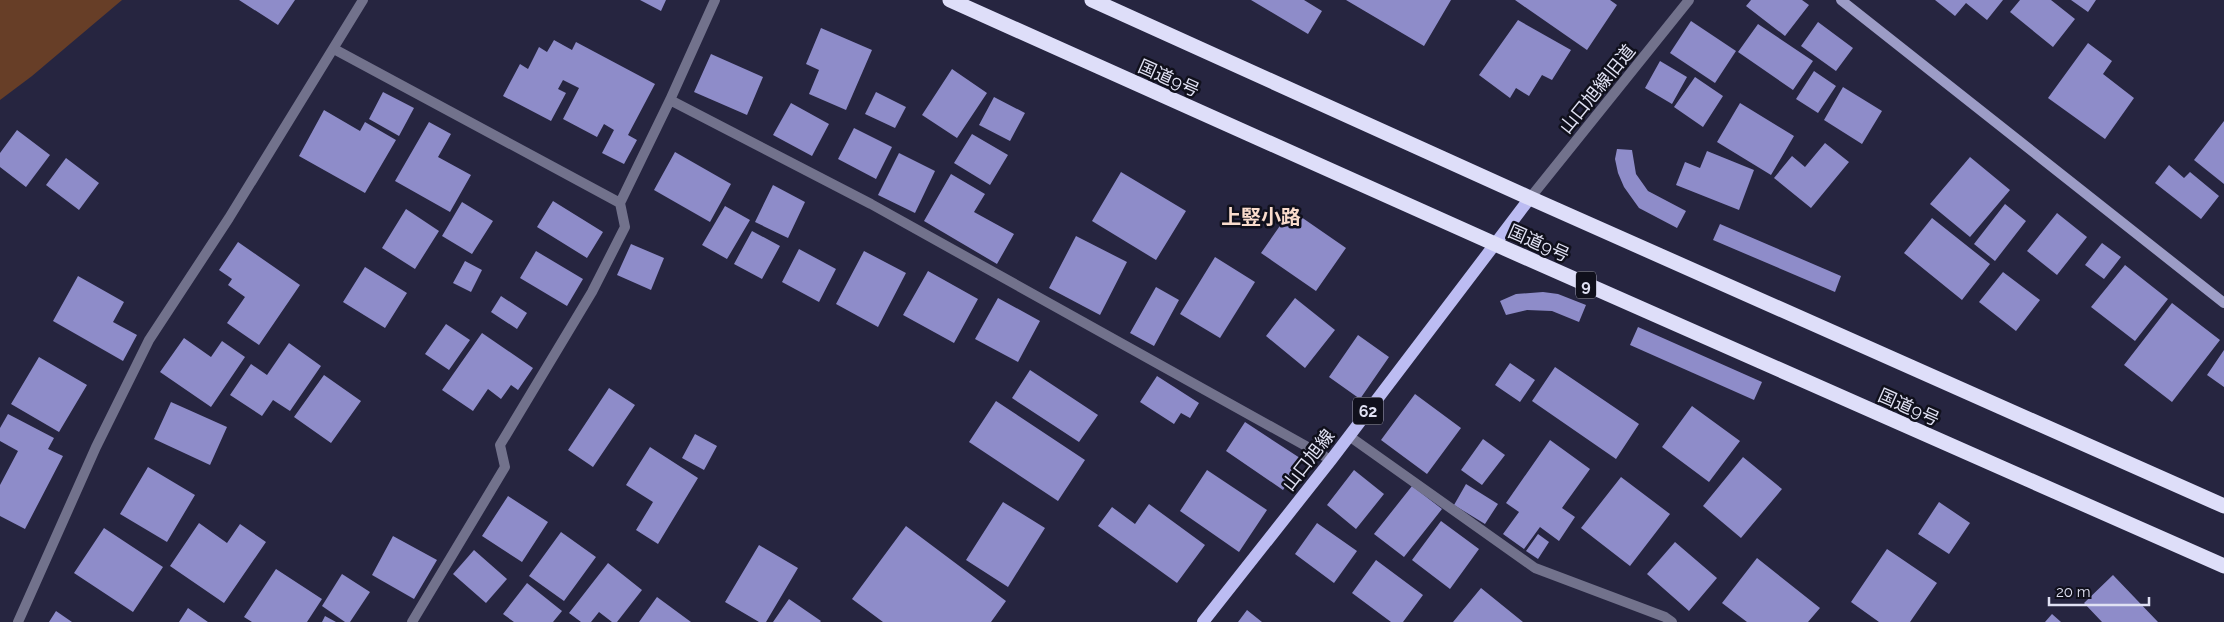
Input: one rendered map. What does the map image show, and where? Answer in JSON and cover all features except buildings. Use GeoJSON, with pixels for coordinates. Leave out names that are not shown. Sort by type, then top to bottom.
{"type":"FeatureCollection","features":[{"type":"Feature","properties":{"kind":"highway","name":"国道9号"},"geometry":{"type":"LineString","coordinates":[[950,0],[1495,244],[2224,566]]}},
{"type":"Feature","properties":{"kind":"highway"},"geometry":{"type":"LineString","coordinates":[[1092,0],[1530,198],[2224,506]]}},
{"type":"Feature","properties":{"kind":"main road","name":"山口旭線"},"geometry":{"type":"LineString","coordinates":[[1203,622],[1331,460],[1530,198]]}},
{"type":"Feature","properties":{"kind":"street"},"geometry":{"type":"LineString","coordinates":[[18,622],[96,447],[149,340],[229,218],[363,0]]}},
{"type":"Feature","properties":{"kind":"street"},"geometry":{"type":"LineString","coordinates":[[412,622],[505,467],[500,445],[592,292],[625,228],[620,203],[670,100],[715,0]]}},
{"type":"Feature","properties":{"kind":"street","name":"山口旭線旧道"},"geometry":{"type":"LineString","coordinates":[[1530,198],[1689,0]]}},
{"type":"Feature","properties":{"kind":"street"},"geometry":{"type":"LineString","coordinates":[[1841,0],[2224,303]]}},
{"type":"Feature","properties":{"kind":"street"},"geometry":{"type":"LineString","coordinates":[[334,49],[620,203]]}},
{"type":"Feature","properties":{"kind":"street"},"geometry":{"type":"LineString","coordinates":[[670,100],[880,208],[1331,460]]}},
{"type":"Feature","properties":{"kind":"street"},"geometry":{"type":"LineString","coordinates":[[1349,436],[1535,568],[1665,617],[1672,622]]}},
{"type":"Feature","properties":{"kind":"shaded area"},"geometry":{"type":"Polygon","coordinates":[[[0,0],[122,0],[32,76],[0,100],[0,0]]]}},
{"type":"Feature","properties":{"kind":"district","name":"上竪小路"},"geometry":{"type":"Point","coordinates":[1261,217]}}]}
